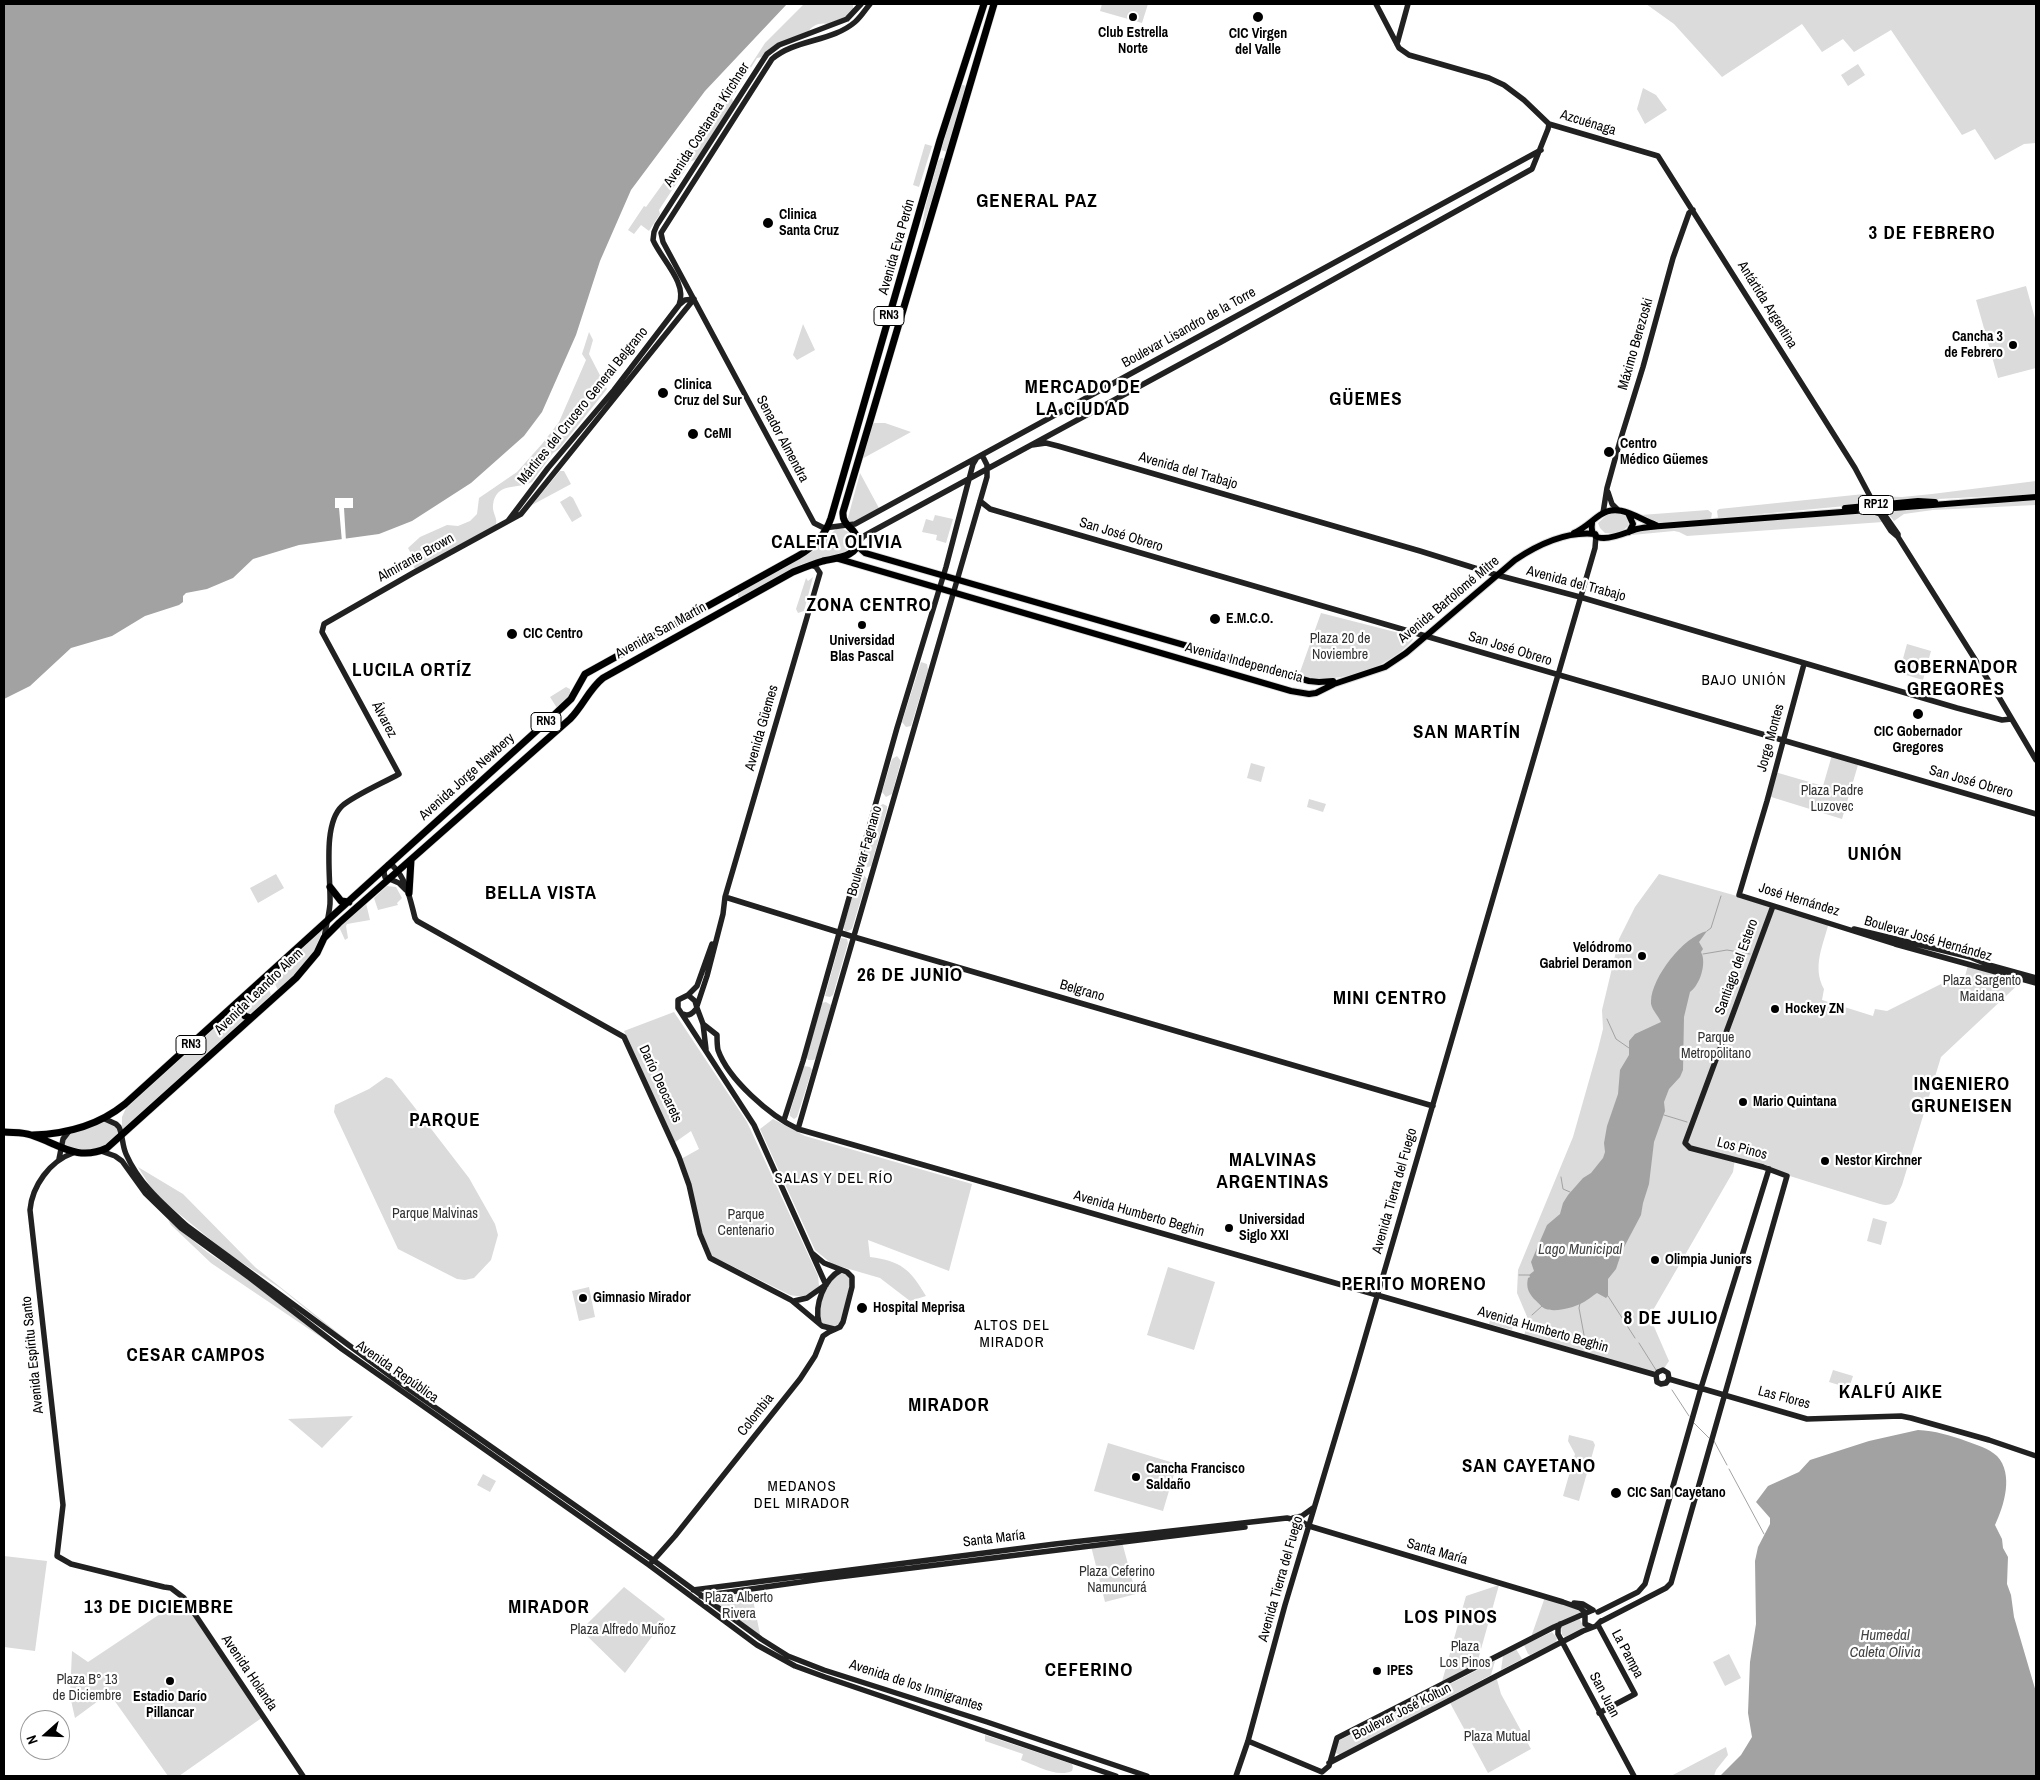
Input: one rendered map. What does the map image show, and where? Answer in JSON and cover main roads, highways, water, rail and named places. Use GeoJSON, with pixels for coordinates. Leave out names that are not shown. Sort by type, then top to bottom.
{"type":"FeatureCollection","features":[{"type":"Feature","properties":{"kind":"highway","name":"Avenida Eva Perón"},"geometry":{"type":"LineString","coordinates":[[727,595],[808,550],[816,544],[828,528],[940,140],[984,4]]}},
{"type":"Feature","properties":{"kind":"highway","name":"Avenida Eva Perón"},"geometry":{"type":"LineString","coordinates":[[857,546],[856,536],[842,518],[842,512],[950,158],[994,4]]}},
{"type":"Feature","properties":{"kind":"highway"},"geometry":{"type":"LineString","coordinates":[[968,50],[971,49],[976,52],[972,68],[973,74]]}},
{"type":"Feature","properties":{"kind":"highway","name":"RN3"},"geometry":{"type":"LineString","coordinates":[[839,558],[849,554],[857,546]]}},
{"type":"Feature","properties":{"kind":"highway","name":"Avenida San Martín"},"geometry":{"type":"LineString","coordinates":[[596,683],[793,572],[839,558]]}},
{"type":"Feature","properties":{"kind":"highway","name":"Avenida San Martín"},"geometry":{"type":"LineString","coordinates":[[585,674],[727,595]]}},
{"type":"Feature","properties":{"kind":"highway","name":"Avenida Jorge Newbery"},"geometry":{"type":"LineString","coordinates":[[384,869],[571,699],[585,674]]}},
{"type":"Feature","properties":{"kind":"highway","name":"Avenida Jorge Newbery"},"geometry":{"type":"LineString","coordinates":[[412,859],[564,724],[581,707],[596,683]]}},
{"type":"Feature","properties":{"kind":"highway"},"geometry":{"type":"LineString","coordinates":[[554,715],[560,716],[564,724]]}},
{"type":"Feature","properties":{"kind":"highway"},"geometry":{"type":"LineString","coordinates":[[410,893],[410,865],[412,859]]}},
{"type":"Feature","properties":{"kind":"highway","name":"Avenida Leandro Alem"},"geometry":{"type":"LineString","coordinates":[[30,1135],[81,1154],[101,1151],[114,1143],[309,964],[324,938],[380,886],[392,880],[398,871],[412,859]]}},
{"type":"Feature","properties":{"kind":"highway","name":"Avenida Leandro Alem"},"geometry":{"type":"LineString","coordinates":[[30,1135],[69,1131],[105,1119],[125,1104],[384,869]]}},
{"type":"Feature","properties":{"kind":"highway"},"geometry":{"type":"LineString","coordinates":[[330,887],[341,900],[349,902]]}},
{"type":"Feature","properties":{"kind":"highway"},"geometry":{"type":"LineString","coordinates":[[248,994],[248,1000],[242,1005],[240,1010],[245,1016],[251,1018]]}},
{"type":"Feature","properties":{"kind":"highway","name":"RN3"},"geometry":{"type":"LineString","coordinates":[[4,1132],[30,1135]]}},
{"type":"Feature","properties":{"kind":"main road","name":"RP12"},"geometry":{"type":"LineString","coordinates":[[1596,534],[1602,538],[1611,538],[1636,529],[1883,507],[1918,501],[1954,503],[2036,497]]}},
{"type":"Feature","properties":{"kind":"main road","name":"RP12"},"geometry":{"type":"LineString","coordinates":[[1592,523],[1609,510],[1618,510],[1661,526]]}},
{"type":"Feature","properties":{"kind":"main road"},"geometry":{"type":"LineString","coordinates":[[1628,513],[1633,524],[1628,533]]}},
{"type":"Feature","properties":{"kind":"main road"},"geometry":{"type":"LineString","coordinates":[[1592,523],[1592,529],[1596,534]]}},
{"type":"Feature","properties":{"kind":"main road","name":"Avenida Bartolomé Mitre"},"geometry":{"type":"LineString","coordinates":[[1563,537],[1592,523]]}},
{"type":"Feature","properties":{"kind":"main road","name":"Avenida Bartolomé Mitre"},"geometry":{"type":"LineString","coordinates":[[1349,679],[1385,667],[1406,653],[1527,552],[1548,541],[1563,537],[1596,534]]}},
{"type":"Feature","properties":{"kind":"main road","name":"Avenida Independencia"},"geometry":{"type":"LineString","coordinates":[[857,546],[865,553],[1309,680],[1325,682],[1349,679]]}},
{"type":"Feature","properties":{"kind":"main road","name":"Avenida Independencia"},"geometry":{"type":"LineString","coordinates":[[839,558],[1291,691],[1309,694],[1349,679]]}},
{"type":"Feature","properties":{"kind":"main road"},"geometry":{"type":"LineString","coordinates":[[1309,680],[1319,686],[1318,692]]}},
{"type":"Feature","properties":{"kind":"water"},"geometry":{"type":"Polygon","coordinates":[[[4,4],[787,4],[705,91],[631,190],[600,261],[576,335],[542,412],[524,436],[471,483],[412,521],[379,534],[299,545],[253,559],[233,578],[207,589],[186,593],[183,596],[183,602],[179,605],[145,616],[112,636],[71,648],[30,686],[4,699],[4,4]]]}},
{"type":"Feature","properties":{"kind":"water","name":"Lago Municipal"},"geometry":{"type":"Polygon","coordinates":[[[1707,931],[1699,942],[1703,949],[1701,952],[1703,968],[1697,984],[1690,992],[1684,1017],[1683,1070],[1680,1077],[1669,1089],[1664,1102],[1665,1111],[1654,1142],[1649,1184],[1641,1215],[1622,1251],[1616,1269],[1608,1279],[1608,1296],[1606,1298],[1597,1293],[1574,1307],[1556,1310],[1544,1308],[1534,1299],[1528,1289],[1529,1275],[1534,1271],[1531,1262],[1547,1225],[1560,1214],[1563,1203],[1568,1195],[1583,1178],[1591,1173],[1603,1158],[1607,1126],[1618,1094],[1620,1070],[1629,1055],[1629,1041],[1635,1034],[1661,1022],[1651,1004],[1657,981],[1670,959],[1679,949],[1688,941],[1707,931]]]}},
{"type":"Feature","properties":{"kind":"water","name":"Humedal Caleta Olivia"},"geometry":{"type":"Polygon","coordinates":[[[1918,1430],[1948,1435],[1974,1444],[1994,1453],[2002,1463],[2005,1472],[2006,1490],[2002,1509],[1995,1525],[2008,1557],[2007,1584],[2011,1595],[2014,1617],[2036,1692],[2036,1776],[1720,1776],[1741,1755],[1752,1737],[1748,1713],[1750,1662],[1756,1624],[1755,1561],[1758,1547],[1770,1524],[1770,1518],[1756,1502],[1768,1486],[1799,1472],[1810,1460],[1869,1441],[1918,1430]]]}},
{"type":"Feature","properties":{"kind":"waterway"},"geometry":{"type":"LineString","coordinates":[[1707,931],[1711,928],[1721,896]]}},
{"type":"Feature","properties":{"kind":"waterway"},"geometry":{"type":"LineString","coordinates":[[1703,954],[1727,950],[1750,954]]}},
{"type":"Feature","properties":{"kind":"waterway"},"geometry":{"type":"LineString","coordinates":[[1607,1019],[1616,1039],[1629,1048]]}},
{"type":"Feature","properties":{"kind":"waterway"},"geometry":{"type":"LineString","coordinates":[[1664,1115],[1687,1122]]}},
{"type":"Feature","properties":{"kind":"waterway"},"geometry":{"type":"LineString","coordinates":[[1561,1177],[1563,1189],[1570,1192]]}},
{"type":"Feature","properties":{"kind":"waterway"},"geometry":{"type":"LineString","coordinates":[[1519,1275],[1529,1275]]}},
{"type":"Feature","properties":{"kind":"waterway"},"geometry":{"type":"LineString","coordinates":[[1608,1296],[1635,1338]]}},
{"type":"Feature","properties":{"kind":"waterway"},"geometry":{"type":"LineString","coordinates":[[1580,1303],[1579,1308],[1587,1351]]}},
{"type":"Feature","properties":{"kind":"waterway"},"geometry":{"type":"LineString","coordinates":[[1532,1315],[1542,1306]]}},
{"type":"Feature","properties":{"kind":"waterway"},"geometry":{"type":"LineString","coordinates":[[1639,1343],[1656,1370]]}},
{"type":"Feature","properties":{"kind":"waterway"},"geometry":{"type":"LineString","coordinates":[[1672,1390],[1689,1416]]}},
{"type":"Feature","properties":{"kind":"waterway"},"geometry":{"type":"LineString","coordinates":[[1694,1423],[1709,1438]]}},
{"type":"Feature","properties":{"kind":"waterway"},"geometry":{"type":"LineString","coordinates":[[1714,1441],[1727,1465]]}},
{"type":"Feature","properties":{"kind":"waterway"},"geometry":{"type":"LineString","coordinates":[[1729,1469],[1764,1534]]}},
{"type":"Feature","properties":{"kind":"place","name":"Club Estrella Norte"},"geometry":{"type":"Point","coordinates":[1133,17]}},
{"type":"Feature","properties":{"kind":"place","name":"CIC Virgen del Valle"},"geometry":{"type":"Point","coordinates":[1258,17]}},
{"type":"Feature","properties":{"kind":"place","name":"Clinica Santa Cruz"},"geometry":{"type":"Point","coordinates":[768,223]}},
{"type":"Feature","properties":{"kind":"place","name":"Cancha 3 de Febrero"},"geometry":{"type":"Point","coordinates":[2013,345]}},
{"type":"Feature","properties":{"kind":"place","name":"Clinica Cruz del Sur"},"geometry":{"type":"Point","coordinates":[663,393]}},
{"type":"Feature","properties":{"kind":"place","name":"CeMI"},"geometry":{"type":"Point","coordinates":[693,434]}},
{"type":"Feature","properties":{"kind":"place","name":"Centro Médico Güemes"},"geometry":{"type":"Point","coordinates":[1609,452]}},
{"type":"Feature","properties":{"kind":"place","name":"E.M.C.O."},"geometry":{"type":"Point","coordinates":[1215,619]}},
{"type":"Feature","properties":{"kind":"place","name":"Universidad Blas Pascal"},"geometry":{"type":"Point","coordinates":[862,625]}},
{"type":"Feature","properties":{"kind":"place","name":"CIC Centro"},"geometry":{"type":"Point","coordinates":[512,634]}},
{"type":"Feature","properties":{"kind":"place","name":"CIC Gobernador Gregores"},"geometry":{"type":"Point","coordinates":[1918,714]}},
{"type":"Feature","properties":{"kind":"place","name":"Velódromo Gabriel Deramon"},"geometry":{"type":"Point","coordinates":[1642,956]}},
{"type":"Feature","properties":{"kind":"place","name":"Hockey ZN"},"geometry":{"type":"Point","coordinates":[1775,1009]}},
{"type":"Feature","properties":{"kind":"place","name":"Mario Quintana"},"geometry":{"type":"Point","coordinates":[1743,1102]}},
{"type":"Feature","properties":{"kind":"place","name":"Nestor Kirchner"},"geometry":{"type":"Point","coordinates":[1825,1161]}},
{"type":"Feature","properties":{"kind":"place","name":"Universidad Siglo XXI"},"geometry":{"type":"Point","coordinates":[1229,1228]}},
{"type":"Feature","properties":{"kind":"place","name":"Olimpia Juniors"},"geometry":{"type":"Point","coordinates":[1655,1260]}},
{"type":"Feature","properties":{"kind":"place","name":"Gimnasio Mirador"},"geometry":{"type":"Point","coordinates":[583,1298]}},
{"type":"Feature","properties":{"kind":"place","name":"Hospital Meprisa"},"geometry":{"type":"Point","coordinates":[862,1308]}},
{"type":"Feature","properties":{"kind":"place","name":"Cancha Francisco Saldaño"},"geometry":{"type":"Point","coordinates":[1136,1477]}},
{"type":"Feature","properties":{"kind":"place","name":"CIC San Cayetano"},"geometry":{"type":"Point","coordinates":[1616,1493]}},
{"type":"Feature","properties":{"kind":"place","name":"IPES"},"geometry":{"type":"Point","coordinates":[1377,1671]}},
{"type":"Feature","properties":{"kind":"place","name":"Estadio Darío Pillancar"},"geometry":{"type":"Point","coordinates":[170,1681]}},
{"type":"Feature","properties":{"kind":"district","name":"GENERAL PAZ"},"geometry":{"type":"Point","coordinates":[1037,202]}},
{"type":"Feature","properties":{"kind":"district","name":"3 DE FEBRERO"},"geometry":{"type":"Point","coordinates":[1932,234]}},
{"type":"Feature","properties":{"kind":"district","name":"MERCADO DE LA CIUDAD"},"geometry":{"type":"Point","coordinates":[1083,399]}},
{"type":"Feature","properties":{"kind":"district","name":"GÜEMES"},"geometry":{"type":"Point","coordinates":[1366,400]}},
{"type":"Feature","properties":{"kind":"district","name":"CALETA OLIVIA"},"geometry":{"type":"Point","coordinates":[837,543]}},
{"type":"Feature","properties":{"kind":"district","name":"ZONA CENTRO"},"geometry":{"type":"Point","coordinates":[869,606]}},
{"type":"Feature","properties":{"kind":"district","name":"LUCILA ORTÍZ"},"geometry":{"type":"Point","coordinates":[412,671]}},
{"type":"Feature","properties":{"kind":"district","name":"GOBERNADOR GREGORES"},"geometry":{"type":"Point","coordinates":[1956,679]}},
{"type":"Feature","properties":{"kind":"district","name":"BAJO UNIÓN"},"geometry":{"type":"Point","coordinates":[1744,681]}},
{"type":"Feature","properties":{"kind":"district","name":"SAN MARTÍN"},"geometry":{"type":"Point","coordinates":[1467,733]}},
{"type":"Feature","properties":{"kind":"district","name":"UNIÓN"},"geometry":{"type":"Point","coordinates":[1875,855]}},
{"type":"Feature","properties":{"kind":"district","name":"BELLA VISTA"},"geometry":{"type":"Point","coordinates":[541,894]}},
{"type":"Feature","properties":{"kind":"district","name":"26 DE JUNIO"},"geometry":{"type":"Point","coordinates":[910,976]}},
{"type":"Feature","properties":{"kind":"district","name":"MINI CENTRO"},"geometry":{"type":"Point","coordinates":[1390,999]}},
{"type":"Feature","properties":{"kind":"district","name":"INGENIERO GRUNEISEN"},"geometry":{"type":"Point","coordinates":[1962,1096]}},
{"type":"Feature","properties":{"kind":"district","name":"PARQUE"},"geometry":{"type":"Point","coordinates":[445,1121]}},
{"type":"Feature","properties":{"kind":"district","name":"MALVINAS ARGENTINAS"},"geometry":{"type":"Point","coordinates":[1273,1172]}},
{"type":"Feature","properties":{"kind":"district","name":"SALAS Y DEL RÍO"},"geometry":{"type":"Point","coordinates":[834,1179]}},
{"type":"Feature","properties":{"kind":"district","name":"PERITO MORENO"},"geometry":{"type":"Point","coordinates":[1414,1285]}},
{"type":"Feature","properties":{"kind":"district","name":"8 DE JULIO"},"geometry":{"type":"Point","coordinates":[1671,1319]}},
{"type":"Feature","properties":{"kind":"district","name":"ALTOS DEL MIRADOR"},"geometry":{"type":"Point","coordinates":[1012,1334]}},
{"type":"Feature","properties":{"kind":"district","name":"CESAR CAMPOS"},"geometry":{"type":"Point","coordinates":[196,1356]}},
{"type":"Feature","properties":{"kind":"district","name":"KALFÚ AIKE"},"geometry":{"type":"Point","coordinates":[1891,1393]}},
{"type":"Feature","properties":{"kind":"district","name":"MIRADOR"},"geometry":{"type":"Point","coordinates":[949,1406]}},
{"type":"Feature","properties":{"kind":"district","name":"SAN CAYETANO"},"geometry":{"type":"Point","coordinates":[1529,1467]}},
{"type":"Feature","properties":{"kind":"district","name":"MEDANOS DEL MIRADOR"},"geometry":{"type":"Point","coordinates":[802,1496]}},
{"type":"Feature","properties":{"kind":"district","name":"13 DE DICIEMBRE"},"geometry":{"type":"Point","coordinates":[159,1608]}},
{"type":"Feature","properties":{"kind":"district","name":"MIRADOR"},"geometry":{"type":"Point","coordinates":[549,1608]}},
{"type":"Feature","properties":{"kind":"district","name":"LOS PINOS"},"geometry":{"type":"Point","coordinates":[1451,1618]}},
{"type":"Feature","properties":{"kind":"district","name":"CEFERINO"},"geometry":{"type":"Point","coordinates":[1089,1671]}},
{"type":"Feature","properties":{"kind":"park label","name":"Plaza 20 de Noviembre"},"geometry":{"type":"Point","coordinates":[1340,648]}},
{"type":"Feature","properties":{"kind":"park label","name":"Plaza Padre Luzovec"},"geometry":{"type":"Point","coordinates":[1832,800]}},
{"type":"Feature","properties":{"kind":"park label","name":"Plaza Sargento Maidana"},"geometry":{"type":"Point","coordinates":[1982,990]}},
{"type":"Feature","properties":{"kind":"park label","name":"Parque Metropolitano"},"geometry":{"type":"Point","coordinates":[1716,1046]}},
{"type":"Feature","properties":{"kind":"park label","name":"Parque Malvinas"},"geometry":{"type":"Point","coordinates":[435,1214]}},
{"type":"Feature","properties":{"kind":"park label","name":"Parque Centenario"},"geometry":{"type":"Point","coordinates":[746,1224]}},
{"type":"Feature","properties":{"kind":"park label","name":"Plaza Ceferino Namuncurá"},"geometry":{"type":"Point","coordinates":[1117,1580]}},
{"type":"Feature","properties":{"kind":"park label","name":"Plaza Alberto Rivera"},"geometry":{"type":"Point","coordinates":[739,1606]}},
{"type":"Feature","properties":{"kind":"park label","name":"Plaza Alfredo Muñoz"},"geometry":{"type":"Point","coordinates":[623,1630]}},
{"type":"Feature","properties":{"kind":"park label","name":"Plaza Los Pinos"},"geometry":{"type":"Point","coordinates":[1465,1655]}},
{"type":"Feature","properties":{"kind":"park label","name":"Plaza B° 13 de Diciembre"},"geometry":{"type":"Point","coordinates":[87,1688]}},
{"type":"Feature","properties":{"kind":"park label","name":"Plaza Mutual"},"geometry":{"type":"Point","coordinates":[1497,1737]}}]}
